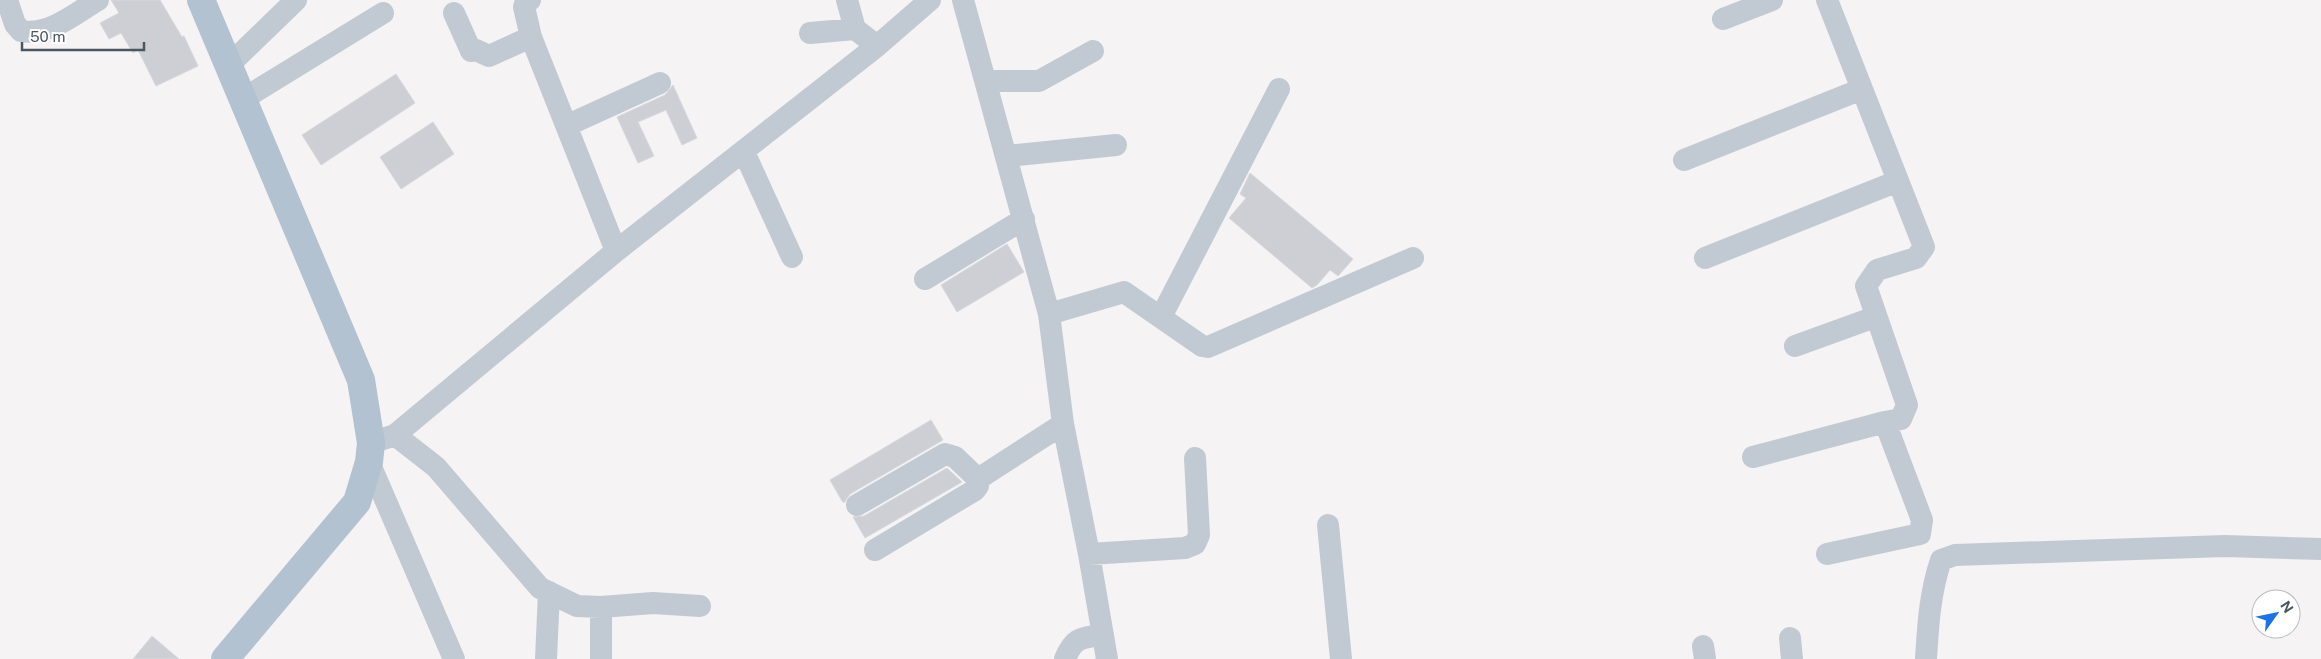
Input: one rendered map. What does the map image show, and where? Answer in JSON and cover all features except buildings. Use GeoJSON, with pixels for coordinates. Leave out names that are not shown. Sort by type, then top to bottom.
{"type":"FeatureCollection","features":[{"type":"Feature","properties":{"kind":"main road"},"geometry":{"type":"LineString","coordinates":[[201,0],[230,64],[362,380],[379,447],[357,502],[224,659]]}},
{"type":"Feature","properties":{"kind":"street"},"geometry":{"type":"LineString","coordinates":[[7,0],[15,24],[21,32],[32,33],[49,30],[98,0]]}},
{"type":"Feature","properties":{"kind":"street"},"geometry":{"type":"LineString","coordinates":[[230,64],[296,0]]}},
{"type":"Feature","properties":{"kind":"street"},"geometry":{"type":"LineString","coordinates":[[530,0],[525,4],[524,8],[531,37],[568,124],[616,251]]}},
{"type":"Feature","properties":{"kind":"street"},"geometry":{"type":"LineString","coordinates":[[847,0],[855,29],[877,46]]}},
{"type":"Feature","properties":{"kind":"street"},"geometry":{"type":"LineString","coordinates":[[379,447],[616,251],[877,46],[930,0]]}},
{"type":"Feature","properties":{"kind":"street"},"geometry":{"type":"LineString","coordinates":[[963,0],[1049,314],[1063,424],[1090,554],[1107,659]]}},
{"type":"Feature","properties":{"kind":"street"},"geometry":{"type":"LineString","coordinates":[[1723,19],[1772,0]]}},
{"type":"Feature","properties":{"kind":"street"},"geometry":{"type":"LineString","coordinates":[[1753,457],[1900,419],[1907,405],[1875,317],[1866,286],[1877,270],[1916,258],[1924,247],[1827,0]]}},
{"type":"Feature","properties":{"kind":"street"},"geometry":{"type":"LineString","coordinates":[[243,99],[383,13]]}},
{"type":"Feature","properties":{"kind":"street"},"geometry":{"type":"LineString","coordinates":[[454,13],[471,51],[476,50],[489,56],[531,37]]}},
{"type":"Feature","properties":{"kind":"street"},"geometry":{"type":"LineString","coordinates":[[810,33],[855,29]]}},
{"type":"Feature","properties":{"kind":"street"},"geometry":{"type":"LineString","coordinates":[[986,81],[1039,81],[1093,50]]}},
{"type":"Feature","properties":{"kind":"street"},"geometry":{"type":"LineString","coordinates":[[568,124],[660,83]]}},
{"type":"Feature","properties":{"kind":"street"},"geometry":{"type":"LineString","coordinates":[[1161,317],[1279,89]]}},
{"type":"Feature","properties":{"kind":"street"},"geometry":{"type":"LineString","coordinates":[[1684,160],[1862,89]]}},
{"type":"Feature","properties":{"kind":"street"},"geometry":{"type":"LineString","coordinates":[[1007,156],[1116,145]]}},
{"type":"Feature","properties":{"kind":"street"},"geometry":{"type":"LineString","coordinates":[[744,152],[792,257]]}},
{"type":"Feature","properties":{"kind":"street"},"geometry":{"type":"LineString","coordinates":[[1705,258],[1898,181]]}},
{"type":"Feature","properties":{"kind":"street"},"geometry":{"type":"LineString","coordinates":[[925,279],[1024,219]]}},
{"type":"Feature","properties":{"kind":"street"},"geometry":{"type":"LineString","coordinates":[[1049,314],[1124,292],[1202,346],[1208,347],[1413,258]]}},
{"type":"Feature","properties":{"kind":"street"},"geometry":{"type":"LineString","coordinates":[[1795,346],[1875,317]]}},
{"type":"Feature","properties":{"kind":"street"},"geometry":{"type":"LineString","coordinates":[[1827,554],[1920,534],[1922,520],[1885,422]]}},
{"type":"Feature","properties":{"kind":"street"},"geometry":{"type":"LineString","coordinates":[[978,479],[1063,424]]}},
{"type":"Feature","properties":{"kind":"street"},"geometry":{"type":"LineString","coordinates":[[379,447],[436,467],[540,588],[577,606],[601,607],[653,603],[700,606]]}},
{"type":"Feature","properties":{"kind":"street"},"geometry":{"type":"LineString","coordinates":[[379,447],[454,659]]}},
{"type":"Feature","properties":{"kind":"street"},"geometry":{"type":"LineString","coordinates":[[857,505],[945,454],[955,457],[978,479],[978,486],[975,490],[875,550]]}},
{"type":"Feature","properties":{"kind":"street"},"geometry":{"type":"LineString","coordinates":[[1090,554],[1184,548],[1195,544],[1199,535],[1195,458]]}},
{"type":"Feature","properties":{"kind":"street"},"geometry":{"type":"LineString","coordinates":[[1328,525],[1341,659]]}},
{"type":"Feature","properties":{"kind":"street"},"geometry":{"type":"LineString","coordinates":[[1926,659],[1928,616],[1934,579],[1941,560],[1955,555],[2225,546],[2321,550]]}},
{"type":"Feature","properties":{"kind":"street"},"geometry":{"type":"LineString","coordinates":[[546,659],[549,592]]}},
{"type":"Feature","properties":{"kind":"street"},"geometry":{"type":"LineString","coordinates":[[601,607],[601,659]]}},
{"type":"Feature","properties":{"kind":"street"},"geometry":{"type":"LineString","coordinates":[[1065,659],[1075,642],[1081,638],[1103,635]]}}]}
